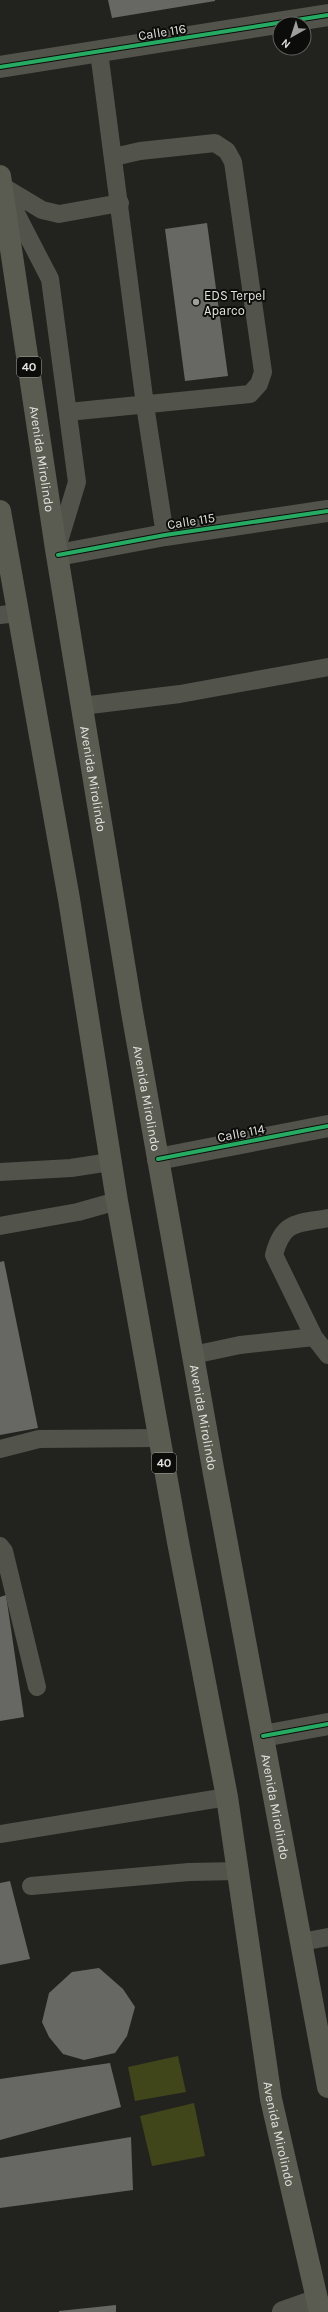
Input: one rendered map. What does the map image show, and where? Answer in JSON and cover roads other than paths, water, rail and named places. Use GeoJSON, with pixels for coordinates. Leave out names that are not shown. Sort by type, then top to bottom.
{"type":"FeatureCollection","features":[{"type":"Feature","properties":{"kind":"main road","name":"Avenida Mirolindo"},"geometry":{"type":"LineString","coordinates":[[0,182],[57,552],[158,1159],[328,2087]]}},
{"type":"Feature","properties":{"kind":"main road","name":"Avenida Mirolindo"},"geometry":{"type":"LineString","coordinates":[[0,512],[9,614],[71,907],[117,1202],[159,1438],[227,1796],[271,2099],[318,2306]]}},
{"type":"Feature","properties":{"kind":"street","name":"Calle 116"},"geometry":{"type":"LineString","coordinates":[[0,67],[328,16]]}},
{"type":"Feature","properties":{"kind":"street","name":"Calle 115"},"geometry":{"type":"LineString","coordinates":[[57,552],[328,511]]}},
{"type":"Feature","properties":{"kind":"street","name":"Calle 114"},"geometry":{"type":"LineString","coordinates":[[158,1159],[328,1126]]}},
{"type":"Feature","properties":{"kind":"street"},"geometry":{"type":"LineString","coordinates":[[263,1736],[328,1724]]}},
{"type":"Feature","properties":{"kind":"street"},"geometry":{"type":"LineString","coordinates":[[283,2312],[318,2306]]}},
{"type":"Feature","properties":{"kind":"lane"},"geometry":{"type":"LineString","coordinates":[[100,52],[145,405],[165,535]]}},
{"type":"Feature","properties":{"kind":"lane"},"geometry":{"type":"LineString","coordinates":[[68,412],[250,394],[259,384],[263,372],[233,162],[227,151],[215,143],[140,151],[114,157]]}},
{"type":"Feature","properties":{"kind":"lane"},"geometry":{"type":"LineString","coordinates":[[0,182],[42,210],[59,214],[120,204]]}},
{"type":"Feature","properties":{"kind":"lane"},"geometry":{"type":"LineString","coordinates":[[0,182],[50,279],[77,482],[57,552]]}},
{"type":"Feature","properties":{"kind":"lane"},"geometry":{"type":"LineString","coordinates":[[82,706],[180,694],[328,667]]}},
{"type":"Feature","properties":{"kind":"lane"},"geometry":{"type":"LineString","coordinates":[[0,1172],[71,1168],[110,1162]]}},
{"type":"Feature","properties":{"kind":"lane"},"geometry":{"type":"LineString","coordinates":[[0,1226],[117,1202]]}},
{"type":"Feature","properties":{"kind":"lane"},"geometry":{"type":"LineString","coordinates":[[328,1218],[288,1226],[278,1239],[274,1254],[314,1337],[328,1355]]}},
{"type":"Feature","properties":{"kind":"lane"},"geometry":{"type":"LineString","coordinates":[[193,1355],[240,1345],[314,1337]]}},
{"type":"Feature","properties":{"kind":"lane"},"geometry":{"type":"LineString","coordinates":[[0,1449],[39,1439],[159,1438]]}},
{"type":"Feature","properties":{"kind":"lane"},"geometry":{"type":"LineString","coordinates":[[0,1546],[4,1551],[38,1687]]}},
{"type":"Feature","properties":{"kind":"lane"},"geometry":{"type":"LineString","coordinates":[[0,1834],[227,1796]]}},
{"type":"Feature","properties":{"kind":"lane"},"geometry":{"type":"LineString","coordinates":[[31,1886],[189,1872],[238,1871]]}},
{"type":"Feature","properties":{"kind":"lane"},"geometry":{"type":"LineString","coordinates":[[301,1942],[328,1937]]}},
{"type":"Feature","properties":{"kind":"place","name":"EDS Terpel Aparco"},"geometry":{"type":"Point","coordinates":[196,302]}}]}
